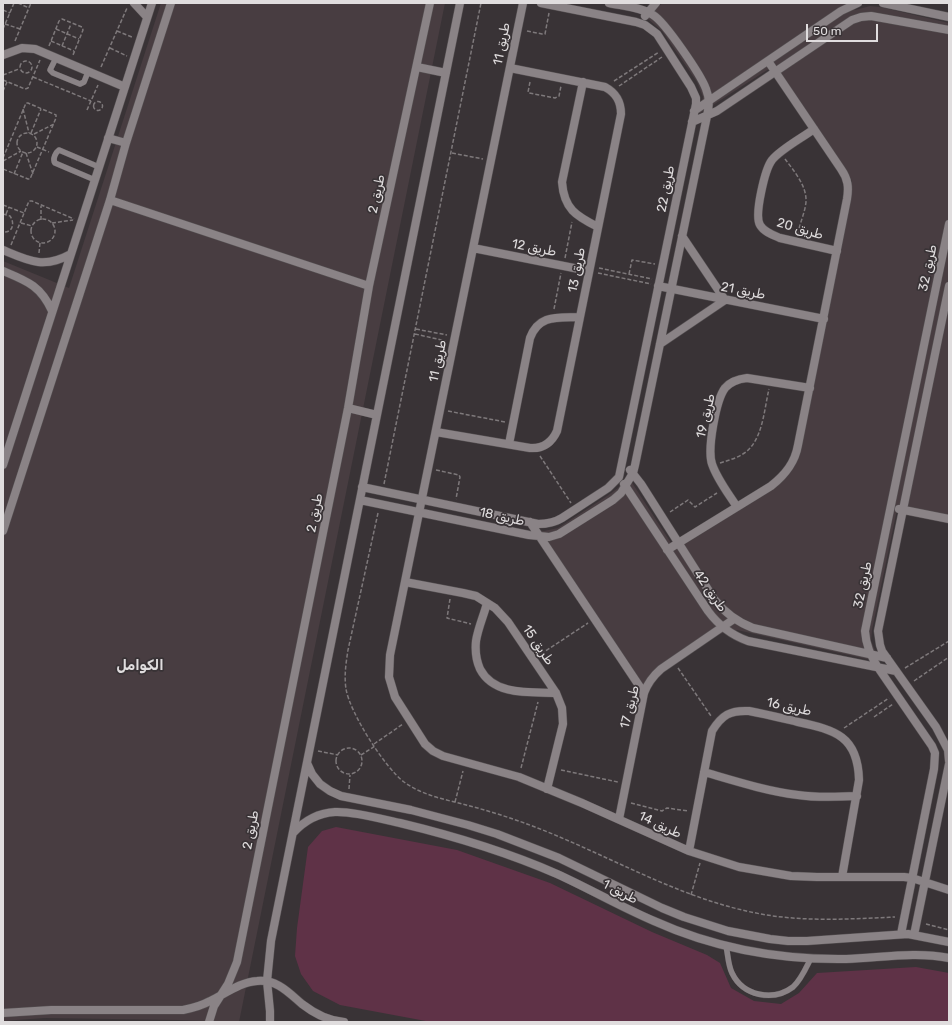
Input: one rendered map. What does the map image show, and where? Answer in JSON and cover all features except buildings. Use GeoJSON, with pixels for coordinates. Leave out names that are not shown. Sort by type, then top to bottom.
{"type":"FeatureCollection","features":[{"type":"Feature","properties":{"kind":"street"},"geometry":{"type":"LineString","coordinates":[[134,3],[147,17]]}},
{"type":"Feature","properties":{"kind":"street"},"geometry":{"type":"LineString","coordinates":[[3,465],[152,3]]}},
{"type":"Feature","properties":{"kind":"street"},"geometry":{"type":"LineString","coordinates":[[3,531],[110,200],[126,143],[171,3]]}},
{"type":"Feature","properties":{"kind":"street","name":"طريق 2"},"geometry":{"type":"LineString","coordinates":[[209,1022],[214,1006],[228,984],[237,962],[348,408],[369,286],[430,3]]}},
{"type":"Feature","properties":{"kind":"street"},"geometry":{"type":"LineString","coordinates":[[270,1022],[267,982],[271,941],[460,3]]}},
{"type":"Feature","properties":{"kind":"street","name":"طريق 11"},"geometry":{"type":"LineString","coordinates":[[409,720],[395,697],[391,687],[389,671],[390,655],[523,3]]}},
{"type":"Feature","properties":{"kind":"street","name":"طريق 22"},"geometry":{"type":"LineString","coordinates":[[541,3],[640,23],[652,29],[657,34],[694,92],[696,104],[619,477]]}},
{"type":"Feature","properties":{"kind":"street","name":"طريق 22"},"geometry":{"type":"LineString","coordinates":[[609,3],[647,12],[658,18],[666,27],[704,83],[709,101],[633,473],[626,487]]}},
{"type":"Feature","properties":{"kind":"street"},"geometry":{"type":"LineString","coordinates":[[640,23],[647,12],[656,3]]}},
{"type":"Feature","properties":{"kind":"street"},"geometry":{"type":"LineString","coordinates":[[694,111],[841,11],[857,3],[865,16]]}},
{"type":"Feature","properties":{"kind":"street"},"geometry":{"type":"LineString","coordinates":[[883,3],[949,17]]}},
{"type":"Feature","properties":{"kind":"street"},"geometry":{"type":"LineString","coordinates":[[692,122],[707,116],[852,20],[865,16],[881,17],[949,30]]}},
{"type":"Feature","properties":{"kind":"street"},"geometry":{"type":"LineString","coordinates":[[7,53],[22,48],[34,49],[125,88]]}},
{"type":"Feature","properties":{"kind":"street"},"geometry":{"type":"LineString","coordinates":[[667,550],[771,486],[782,477],[791,466],[797,453],[848,195],[848,183],[846,177],[768,61]]}},
{"type":"Feature","properties":{"kind":"street"},"geometry":{"type":"LineString","coordinates":[[417,67],[446,73]]}},
{"type":"Feature","properties":{"kind":"street"},"geometry":{"type":"LineString","coordinates":[[510,68],[583,82],[608,89]]}},
{"type":"Feature","properties":{"kind":"street"},"geometry":{"type":"LineString","coordinates":[[583,82],[562,182],[563,192],[566,202],[571,210],[580,218],[598,227]]}},
{"type":"Feature","properties":{"kind":"street","name":"طريق 13"},"geometry":{"type":"LineString","coordinates":[[534,448],[546,445],[551,441],[557,430],[621,114],[621,106],[617,97],[608,89]]}},
{"type":"Feature","properties":{"kind":"street","name":"طريق 20"},"geometry":{"type":"LineString","coordinates":[[814,129],[772,160],[767,170],[757,216],[760,226],[766,231],[780,238],[837,251]]}},
{"type":"Feature","properties":{"kind":"street"},"geometry":{"type":"LineString","coordinates":[[108,138],[126,143]]}},
{"type":"Feature","properties":{"kind":"street"},"geometry":{"type":"LineString","coordinates":[[110,200],[369,286]]}},
{"type":"Feature","properties":{"kind":"street","name":"طريق 32"},"geometry":{"type":"LineString","coordinates":[[901,934],[934,769],[935,754],[928,740],[870,654],[866,639],[866,631],[949,224]]}},
{"type":"Feature","properties":{"kind":"street"},"geometry":{"type":"LineString","coordinates":[[660,344],[725,300],[682,236]]}},
{"type":"Feature","properties":{"kind":"street","name":"طريق 12"},"geometry":{"type":"LineString","coordinates":[[473,248],[590,269]]}},
{"type":"Feature","properties":{"kind":"street"},"geometry":{"type":"LineString","coordinates":[[6,251],[37,263],[55,261],[70,254]]}},
{"type":"Feature","properties":{"kind":"street"},"geometry":{"type":"LineString","coordinates":[[3,271],[33,284],[48,301],[52,311]]}},
{"type":"Feature","properties":{"kind":"street","name":"طريق 21"},"geometry":{"type":"LineString","coordinates":[[659,283],[671,289],[824,319]]}},
{"type":"Feature","properties":{"kind":"street","name":"طريق 32"},"geometry":{"type":"LineString","coordinates":[[914,935],[949,763],[948,750],[943,738],[887,658],[880,645],[878,631],[903,510],[946,318],[949,286]]}},
{"type":"Feature","properties":{"kind":"street"},"geometry":{"type":"LineString","coordinates":[[509,444],[530,338],[533,331],[538,324],[545,320],[552,318],[580,317]]}},
{"type":"Feature","properties":{"kind":"street","name":"طريق 19"},"geometry":{"type":"LineString","coordinates":[[737,507],[712,465],[710,456],[713,429],[721,397],[725,389],[730,383],[738,379],[747,378],[810,388]]}},
{"type":"Feature","properties":{"kind":"street"},"geometry":{"type":"LineString","coordinates":[[348,408],[377,415]]}},
{"type":"Feature","properties":{"kind":"street"},"geometry":{"type":"LineString","coordinates":[[436,432],[534,448]]}},
{"type":"Feature","properties":{"kind":"street","name":"طريق 42"},"geometry":{"type":"LineString","coordinates":[[623,461],[633,473],[714,599],[727,614],[753,628],[887,658]]}},
{"type":"Feature","properties":{"kind":"street","name":"طريق 42"},"geometry":{"type":"LineString","coordinates":[[619,477],[708,611],[722,627],[748,641],[897,671]]}},
{"type":"Feature","properties":{"kind":"street","name":"طريق 18"},"geometry":{"type":"LineString","coordinates":[[362,487],[542,524],[554,522],[576,509],[608,488],[619,477]]}},
{"type":"Feature","properties":{"kind":"street","name":"طريق 18"},"geometry":{"type":"LineString","coordinates":[[360,500],[549,537],[563,531],[613,500],[626,487]]}},
{"type":"Feature","properties":{"kind":"street"},"geometry":{"type":"LineString","coordinates":[[891,507],[949,519]]}},
{"type":"Feature","properties":{"kind":"street"},"geometry":{"type":"LineString","coordinates":[[530,522],[644,693]]}},
{"type":"Feature","properties":{"kind":"street","name":"طريق 15"},"geometry":{"type":"LineString","coordinates":[[405,582],[452,590],[476,596],[495,608],[508,622],[556,692],[562,708],[563,720],[547,789]]}},
{"type":"Feature","properties":{"kind":"street"},"geometry":{"type":"LineString","coordinates":[[488,603],[476,641],[478,664],[483,674],[491,682],[501,687],[519,691],[556,692]]}},
{"type":"Feature","properties":{"kind":"street","name":"طريق 17"},"geometry":{"type":"LineString","coordinates":[[619,819],[644,693],[648,683],[654,675],[674,660],[734,619]]}},
{"type":"Feature","properties":{"kind":"street","name":"طريق 16"},"geometry":{"type":"LineString","coordinates":[[716,724],[727,714],[738,711],[749,711],[824,728],[837,733],[847,742],[855,754],[859,766],[860,780],[842,876]]}},
{"type":"Feature","properties":{"kind":"street","name":"طريق 14"},"geometry":{"type":"LineString","coordinates":[[409,720],[425,744],[433,751],[443,756],[518,777],[619,819],[702,856],[739,867],[765,872],[818,877],[842,876],[912,878],[949,890]]}},
{"type":"Feature","properties":{"kind":"street"},"geometry":{"type":"LineString","coordinates":[[689,851],[712,731],[716,724]]}},
{"type":"Feature","properties":{"kind":"street","name":"طريق 1"},"geometry":{"type":"LineString","coordinates":[[306,764],[320,784],[341,796],[440,816],[497,834],[560,858],[662,908],[684,917],[728,931],[770,939],[807,941],[901,934],[949,942]]}},
{"type":"Feature","properties":{"kind":"street"},"geometry":{"type":"LineString","coordinates":[[704,772],[772,791],[827,797],[857,796]]}},
{"type":"Feature","properties":{"kind":"street","name":"طريق 1"},"geometry":{"type":"LineString","coordinates":[[292,834],[300,826],[323,814],[336,812],[356,815],[430,831],[475,843],[572,881],[655,922],[695,937],[726,946],[756,952],[811,958],[845,959],[915,954],[949,958]]}},
{"type":"Feature","properties":{"kind":"street"},"geometry":{"type":"LineString","coordinates":[[3,1013],[51,1010],[183,1010],[197,1007],[245,983],[258,981],[277,984],[286,989],[302,1004],[319,1015],[344,1022]]}},
{"type":"Feature","properties":{"kind":"lane"},"geometry":{"type":"LineString","coordinates":[[56,58],[50,70],[53,73],[82,84],[88,72]]}},
{"type":"Feature","properties":{"kind":"lane"},"geometry":{"type":"LineString","coordinates":[[95,180],[55,162],[54,160],[59,150],[99,167]]}},
{"type":"Feature","properties":{"kind":"lane"},"geometry":{"type":"LineString","coordinates":[[726,946],[732,972],[738,983],[759,995],[771,996],[783,993],[793,986],[801,977],[811,958]]}},
{"type":"Feature","properties":{"kind":"path"},"geometry":{"type":"LineString","coordinates":[[3,29],[14,3]]}},
{"type":"Feature","properties":{"kind":"path"},"geometry":{"type":"LineString","coordinates":[[18,3],[29,8]]}},
{"type":"Feature","properties":{"kind":"path"},"geometry":{"type":"LineString","coordinates":[[7,53],[20,30],[31,3]]}},
{"type":"Feature","properties":{"kind":"path"},"geometry":{"type":"LineString","coordinates":[[87,110],[110,48],[129,3]]}},
{"type":"Feature","properties":{"kind":"path"},"geometry":{"type":"LineString","coordinates":[[382,491],[481,3]]}},
{"type":"Feature","properties":{"kind":"path"},"geometry":{"type":"LineString","coordinates":[[517,29],[545,34],[550,5]]}},
{"type":"Feature","properties":{"kind":"path"},"geometry":{"type":"LineString","coordinates":[[3,10],[10,13]]}},
{"type":"Feature","properties":{"kind":"path"},"geometry":{"type":"LineString","coordinates":[[3,80],[26,89],[29,87],[61,19],[83,28],[69,64]]}},
{"type":"Feature","properties":{"kind":"path"},"geometry":{"type":"LineString","coordinates":[[62,46],[71,23]]}},
{"type":"Feature","properties":{"kind":"path"},"geometry":{"type":"LineString","coordinates":[[5,24],[20,30]]}},
{"type":"Feature","properties":{"kind":"path"},"geometry":{"type":"LineString","coordinates":[[56,29],[79,39]]}},
{"type":"Feature","properties":{"kind":"path"},"geometry":{"type":"LineString","coordinates":[[117,31],[140,40]]}},
{"type":"Feature","properties":{"kind":"path"},"geometry":{"type":"LineString","coordinates":[[51,41],[74,51]]}},
{"type":"Feature","properties":{"kind":"path"},"geometry":{"type":"LineString","coordinates":[[110,48],[134,59]]}},
{"type":"Feature","properties":{"kind":"path"},"geometry":{"type":"LineString","coordinates":[[608,89],[667,50]]}},
{"type":"Feature","properties":{"kind":"path"},"geometry":{"type":"LineString","coordinates":[[608,89],[667,50]]}},
{"type":"Feature","properties":{"kind":"path"},"geometry":{"type":"LineString","coordinates":[[24,61],[30,62],[32,65],[31,71],[28,73],[24,73],[19,69],[21,63],[24,61]]}},
{"type":"Feature","properties":{"kind":"path"},"geometry":{"type":"LineString","coordinates":[[3,75],[19,69]]}},
{"type":"Feature","properties":{"kind":"path"},"geometry":{"type":"LineString","coordinates":[[531,72],[528,92],[530,94],[557,99],[559,96],[562,78]]}},
{"type":"Feature","properties":{"kind":"path"},"geometry":{"type":"LineString","coordinates":[[33,77],[91,102],[98,111],[103,105],[99,101],[94,104]]}},
{"type":"Feature","properties":{"kind":"path"},"geometry":{"type":"LineString","coordinates":[[3,91],[7,82]]}},
{"type":"Feature","properties":{"kind":"path"},"geometry":{"type":"LineString","coordinates":[[3,158],[23,109],[27,103],[56,115],[54,124],[30,179],[28,180],[3,169]]}},
{"type":"Feature","properties":{"kind":"path"},"geometry":{"type":"LineString","coordinates":[[31,134],[42,108]]}},
{"type":"Feature","properties":{"kind":"path"},"geometry":{"type":"LineString","coordinates":[[3,161],[24,152],[32,152],[36,146],[37,140],[31,134],[23,109]]}},
{"type":"Feature","properties":{"kind":"path"},"geometry":{"type":"LineString","coordinates":[[33,174],[24,152],[18,146],[18,139],[22,134],[31,134],[54,124]]}},
{"type":"Feature","properties":{"kind":"path"},"geometry":{"type":"LineString","coordinates":[[12,137],[18,139]]}},
{"type":"Feature","properties":{"kind":"path"},"geometry":{"type":"LineString","coordinates":[[36,146],[56,155]]}},
{"type":"Feature","properties":{"kind":"path"},"geometry":{"type":"LineString","coordinates":[[14,174],[24,152]]}},
{"type":"Feature","properties":{"kind":"path"},"geometry":{"type":"LineString","coordinates":[[451,152],[476,158]]}},
{"type":"Feature","properties":{"kind":"path"},"geometry":{"type":"LineString","coordinates":[[781,152],[805,191],[806,202],[796,242]]}},
{"type":"Feature","properties":{"kind":"path"},"geometry":{"type":"LineString","coordinates":[[6,251],[19,226],[29,201],[76,220],[52,223],[45,220],[37,221],[32,226],[32,237],[40,243],[46,243],[52,240],[54,228],[52,223]]}},
{"type":"Feature","properties":{"kind":"path"},"geometry":{"type":"LineString","coordinates":[[3,205],[24,213]]}},
{"type":"Feature","properties":{"kind":"path"},"geometry":{"type":"LineString","coordinates":[[41,205],[41,220]]}},
{"type":"Feature","properties":{"kind":"path"},"geometry":{"type":"LineString","coordinates":[[6,214],[9,207]]}},
{"type":"Feature","properties":{"kind":"path"},"geometry":{"type":"LineString","coordinates":[[3,214],[10,216],[14,224],[19,226]]}},
{"type":"Feature","properties":{"kind":"path"},"geometry":{"type":"LineString","coordinates":[[20,223],[32,226]]}},
{"type":"Feature","properties":{"kind":"path"},"geometry":{"type":"LineString","coordinates":[[3,232],[11,229],[14,224]]}},
{"type":"Feature","properties":{"kind":"path"},"geometry":{"type":"LineString","coordinates":[[629,274],[632,260],[663,266]]}},
{"type":"Feature","properties":{"kind":"path"},"geometry":{"type":"LineString","coordinates":[[590,269],[629,274],[659,283]]}},
{"type":"Feature","properties":{"kind":"path"},"geometry":{"type":"LineString","coordinates":[[590,269],[659,283]]}},
{"type":"Feature","properties":{"kind":"path"},"geometry":{"type":"LineString","coordinates":[[415,328],[455,339]]}},
{"type":"Feature","properties":{"kind":"path"},"geometry":{"type":"LineString","coordinates":[[414,334],[455,339]]}},
{"type":"Feature","properties":{"kind":"path"},"geometry":{"type":"LineString","coordinates":[[712,465],[739,456],[756,440],[759,433],[770,382]]}},
{"type":"Feature","properties":{"kind":"path"},"geometry":{"type":"LineString","coordinates":[[440,410],[513,423]]}},
{"type":"Feature","properties":{"kind":"path"},"geometry":{"type":"LineString","coordinates":[[534,448],[576,509]]}},
{"type":"Feature","properties":{"kind":"path"},"geometry":{"type":"LineString","coordinates":[[428,469],[459,475],[460,477],[455,506]]}},
{"type":"Feature","properties":{"kind":"path"},"geometry":{"type":"LineString","coordinates":[[662,517],[688,500],[694,507],[725,488]]}},
{"type":"Feature","properties":{"kind":"path"},"geometry":{"type":"LineString","coordinates":[[452,590],[447,618],[480,626]]}},
{"type":"Feature","properties":{"kind":"path"},"geometry":{"type":"LineString","coordinates":[[533,659],[595,619]]}},
{"type":"Feature","properties":{"kind":"path"},"geometry":{"type":"LineString","coordinates":[[897,671],[949,641]]}},
{"type":"Feature","properties":{"kind":"path"},"geometry":{"type":"LineString","coordinates":[[907,686],[949,658]]}},
{"type":"Feature","properties":{"kind":"path"},"geometry":{"type":"LineString","coordinates":[[674,660],[716,724]]}},
{"type":"Feature","properties":{"kind":"path"},"geometry":{"type":"LineString","coordinates":[[518,777],[540,692]]}},
{"type":"Feature","properties":{"kind":"path"},"geometry":{"type":"LineString","coordinates":[[874,717],[898,696]]}},
{"type":"Feature","properties":{"kind":"path"},"geometry":{"type":"LineString","coordinates":[[837,733],[898,696]]}},
{"type":"Feature","properties":{"kind":"path"},"geometry":{"type":"LineString","coordinates":[[361,755],[409,720]]}},
{"type":"Feature","properties":{"kind":"path"},"geometry":{"type":"LineString","coordinates":[[350,748],[356,750],[361,755],[363,762],[361,768],[356,773],[346,774],[339,770],[336,763],[338,755],[343,750],[350,748]]}},
{"type":"Feature","properties":{"kind":"path"},"geometry":{"type":"LineString","coordinates":[[309,750],[338,755]]}},
{"type":"Feature","properties":{"kind":"path"},"geometry":{"type":"LineString","coordinates":[[454,802],[465,763]]}},
{"type":"Feature","properties":{"kind":"path"},"geometry":{"type":"LineString","coordinates":[[552,769],[626,784]]}},
{"type":"Feature","properties":{"kind":"path"},"geometry":{"type":"LineString","coordinates":[[349,798],[350,774]]}},
{"type":"Feature","properties":{"kind":"path"},"geometry":{"type":"LineString","coordinates":[[622,801],[662,811],[667,808],[696,812]]}},
{"type":"Feature","properties":{"kind":"path"},"geometry":{"type":"LineString","coordinates":[[691,895],[702,856]]}},
{"type":"Feature","properties":{"kind":"path"},"geometry":{"type":"LineString","coordinates":[[917,922],[949,930]]}},
{"type":"Feature","properties":{"kind":"shaded area"},"geometry":{"type":"Polygon","coordinates":[[[161,3],[445,3],[239,1022],[45,1018],[3,1021],[3,261],[69,288],[161,3]]]}},
{"type":"Feature","properties":{"kind":"shaded area"},"geometry":{"type":"Polygon","coordinates":[[[662,3],[851,3],[855,10],[870,6],[880,7],[949,23],[949,517],[898,505],[872,630],[871,641],[880,662],[737,630],[719,634],[661,674],[642,698],[530,529],[544,531],[558,528],[618,488],[627,475],[675,549],[785,478],[794,467],[800,454],[852,191],[852,181],[849,175],[775,65],[699,114],[703,97],[697,82],[662,31],[648,19],[662,3]]]}},
{"type":"Feature","properties":{"kind":"shaded area"},"geometry":{"type":"Polygon","coordinates":[[[336,827],[457,850],[550,883],[652,932],[707,955],[720,963],[731,988],[754,1001],[781,1004],[799,993],[817,973],[916,967],[949,973],[949,1022],[431,1022],[340,1005],[313,991],[301,974],[295,956],[297,928],[308,847],[322,831],[336,827]]]}},
{"type":"Feature","properties":{"kind":"district","name":"الكوامل"},"geometry":{"type":"Point","coordinates":[140,666]}}]}
